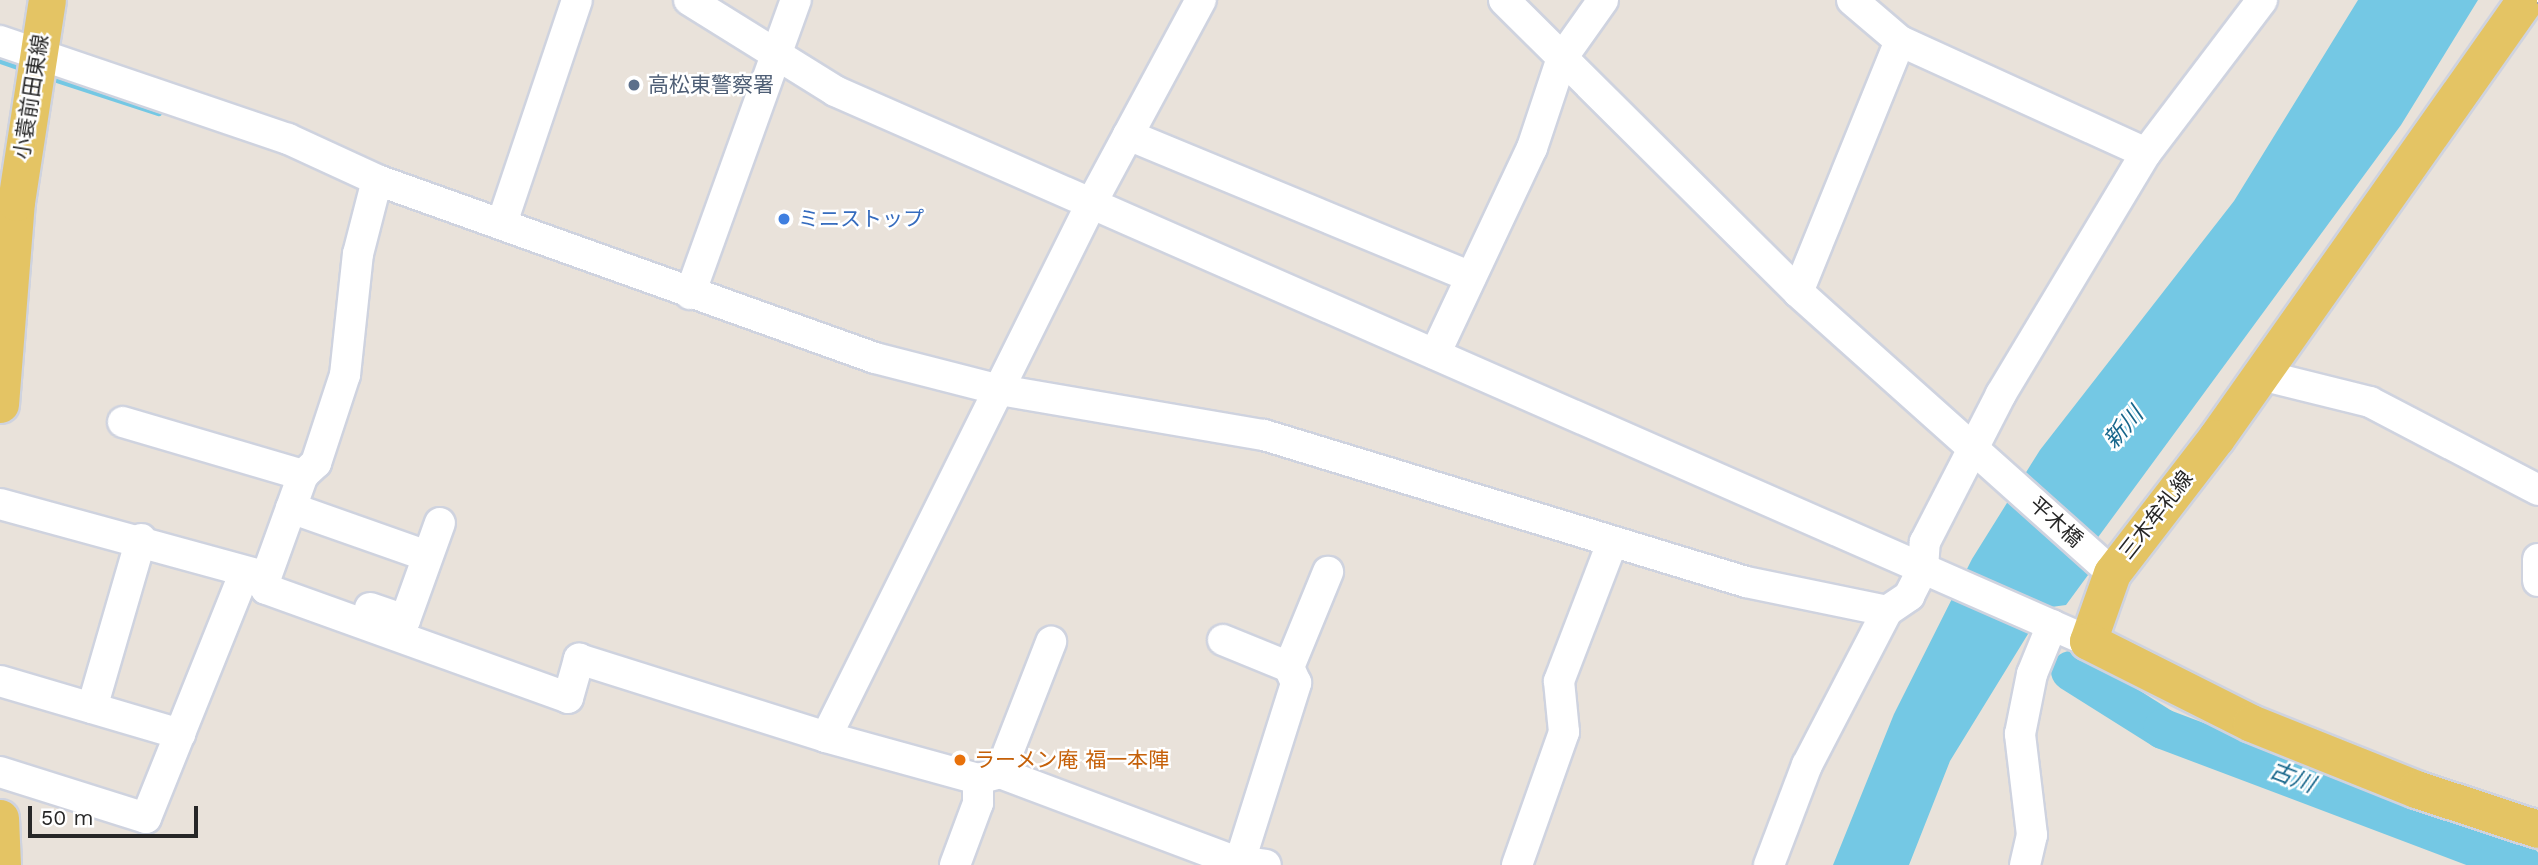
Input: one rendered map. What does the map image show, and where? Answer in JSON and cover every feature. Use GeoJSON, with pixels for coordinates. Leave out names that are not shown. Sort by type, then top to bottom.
{"type":"FeatureCollection","features":[{"type":"Feature","properties":{"kind":"main road","name":"小蓑前田東線"},"geometry":{"type":"LineString","coordinates":[[0,404],[16,202],[47,0]]}},
{"type":"Feature","properties":{"kind":"main road","name":"三木牟礼線"},"geometry":{"type":"LineString","coordinates":[[2061,629],[2106,567],[2261,375],[2525,0]]}},
{"type":"Feature","properties":{"kind":"main road"},"geometry":{"type":"LineString","coordinates":[[2061,629],[2251,723],[2416,789],[2538,829]]}},
{"type":"Feature","properties":{"kind":"main road"},"geometry":{"type":"LineString","coordinates":[[0,818],[2,865]]}},
{"type":"Feature","properties":{"kind":"street"},"geometry":{"type":"LineString","coordinates":[[502,223],[577,0]]}},
{"type":"Feature","properties":{"kind":"street"},"geometry":{"type":"LineString","coordinates":[[689,0],[835,91],[2061,629],[2032,674],[2020,734],[2032,835],[2025,865]]}},
{"type":"Feature","properties":{"kind":"street"},"geometry":{"type":"LineString","coordinates":[[690,294],[796,0]]}},
{"type":"Feature","properties":{"kind":"street"},"geometry":{"type":"LineString","coordinates":[[826,737],[1091,204],[1201,0]]}},
{"type":"Feature","properties":{"kind":"street"},"geometry":{"type":"LineString","coordinates":[[1435,354],[1532,148],[1562,58],[1603,0]]}},
{"type":"Feature","properties":{"kind":"street"},"geometry":{"type":"LineString","coordinates":[[1852,0],[1900,41],[2146,153]]}},
{"type":"Feature","properties":{"kind":"street"},"geometry":{"type":"LineString","coordinates":[[1769,865],[1807,765],[1887,611],[1909,596],[1923,568],[1925,542],[1973,448],[2146,153],[2262,0]]}},
{"type":"Feature","properties":{"kind":"street","name":"平木橋"},"geometry":{"type":"LineString","coordinates":[[1520,6],[1562,58],[1798,292],[2106,567]]}},
{"type":"Feature","properties":{"kind":"street"},"geometry":{"type":"LineString","coordinates":[[0,41],[288,139],[377,180],[502,223],[690,294],[876,358],[1000,390],[1264,435],[1746,582],[1887,611]]}},
{"type":"Feature","properties":{"kind":"street"},"geometry":{"type":"LineString","coordinates":[[1798,292],[1900,41]]}},
{"type":"Feature","properties":{"kind":"street"},"geometry":{"type":"LineString","coordinates":[[1128,135],[1471,277]]}},
{"type":"Feature","properties":{"kind":"street"},"geometry":{"type":"LineString","coordinates":[[0,772],[146,818],[180,734],[260,574],[291,508],[303,475],[316,463],[345,375],[358,254],[377,180]]}},
{"type":"Feature","properties":{"kind":"street"},"geometry":{"type":"LineString","coordinates":[[2261,375],[2370,402],[2538,489]]}},
{"type":"Feature","properties":{"kind":"street"},"geometry":{"type":"LineString","coordinates":[[123,422],[303,475]]}},
{"type":"Feature","properties":{"kind":"street"},"geometry":{"type":"LineString","coordinates":[[0,504],[141,539],[405,620],[440,523]]}},
{"type":"Feature","properties":{"kind":"street"},"geometry":{"type":"LineString","coordinates":[[291,508],[427,556]]}},
{"type":"Feature","properties":{"kind":"street"},"geometry":{"type":"LineString","coordinates":[[92,708],[141,539]]}},
{"type":"Feature","properties":{"kind":"street"},"geometry":{"type":"LineString","coordinates":[[1517,865],[1564,732],[1559,681],[1612,543]]}},
{"type":"Feature","properties":{"kind":"street"},"geometry":{"type":"LineString","coordinates":[[2538,559],[2538,581]]}},
{"type":"Feature","properties":{"kind":"street"},"geometry":{"type":"LineString","coordinates":[[1289,667],[1328,572]]}},
{"type":"Feature","properties":{"kind":"street"},"geometry":{"type":"LineString","coordinates":[[260,574],[265,589],[568,698],[579,659],[826,737],[989,776],[1241,863],[1296,683],[1289,667],[1223,640]]}},
{"type":"Feature","properties":{"kind":"street"},"geometry":{"type":"LineString","coordinates":[[956,865],[989,776],[1051,642]]}},
{"type":"Feature","properties":{"kind":"street"},"geometry":{"type":"LineString","coordinates":[[0,681],[180,734]]}},
{"type":"Feature","properties":{"kind":"water","name":"新川"},"geometry":{"type":"Polygon","coordinates":[[[2358,0],[2478,0],[2401,125],[2096,540],[2102,556],[2066,605],[2044,608],[1950,761],[1909,865],[1833,865],[1894,714],[1972,559],[2040,450],[2234,201],[2358,0]]]}},
{"type":"Feature","properties":{"kind":"waterway"},"geometry":{"type":"LineString","coordinates":[[0,60],[26,69]]}},
{"type":"Feature","properties":{"kind":"waterway"},"geometry":{"type":"LineString","coordinates":[[47,76],[158,112]]}},
{"type":"Feature","properties":{"kind":"waterway","name":"古川"},"geometry":{"type":"LineString","coordinates":[[2071,671],[2163,729],[2522,865]]}},
{"type":"Feature","properties":{"kind":"place","name":"高松東警察署"},"geometry":{"type":"Point","coordinates":[634,85]}},
{"type":"Feature","properties":{"kind":"place","name":"ミニストップ"},"geometry":{"type":"Point","coordinates":[784,219]}},
{"type":"Feature","properties":{"kind":"place","name":"ラーメン庵 福一本陣"},"geometry":{"type":"Point","coordinates":[960,760]}}]}
